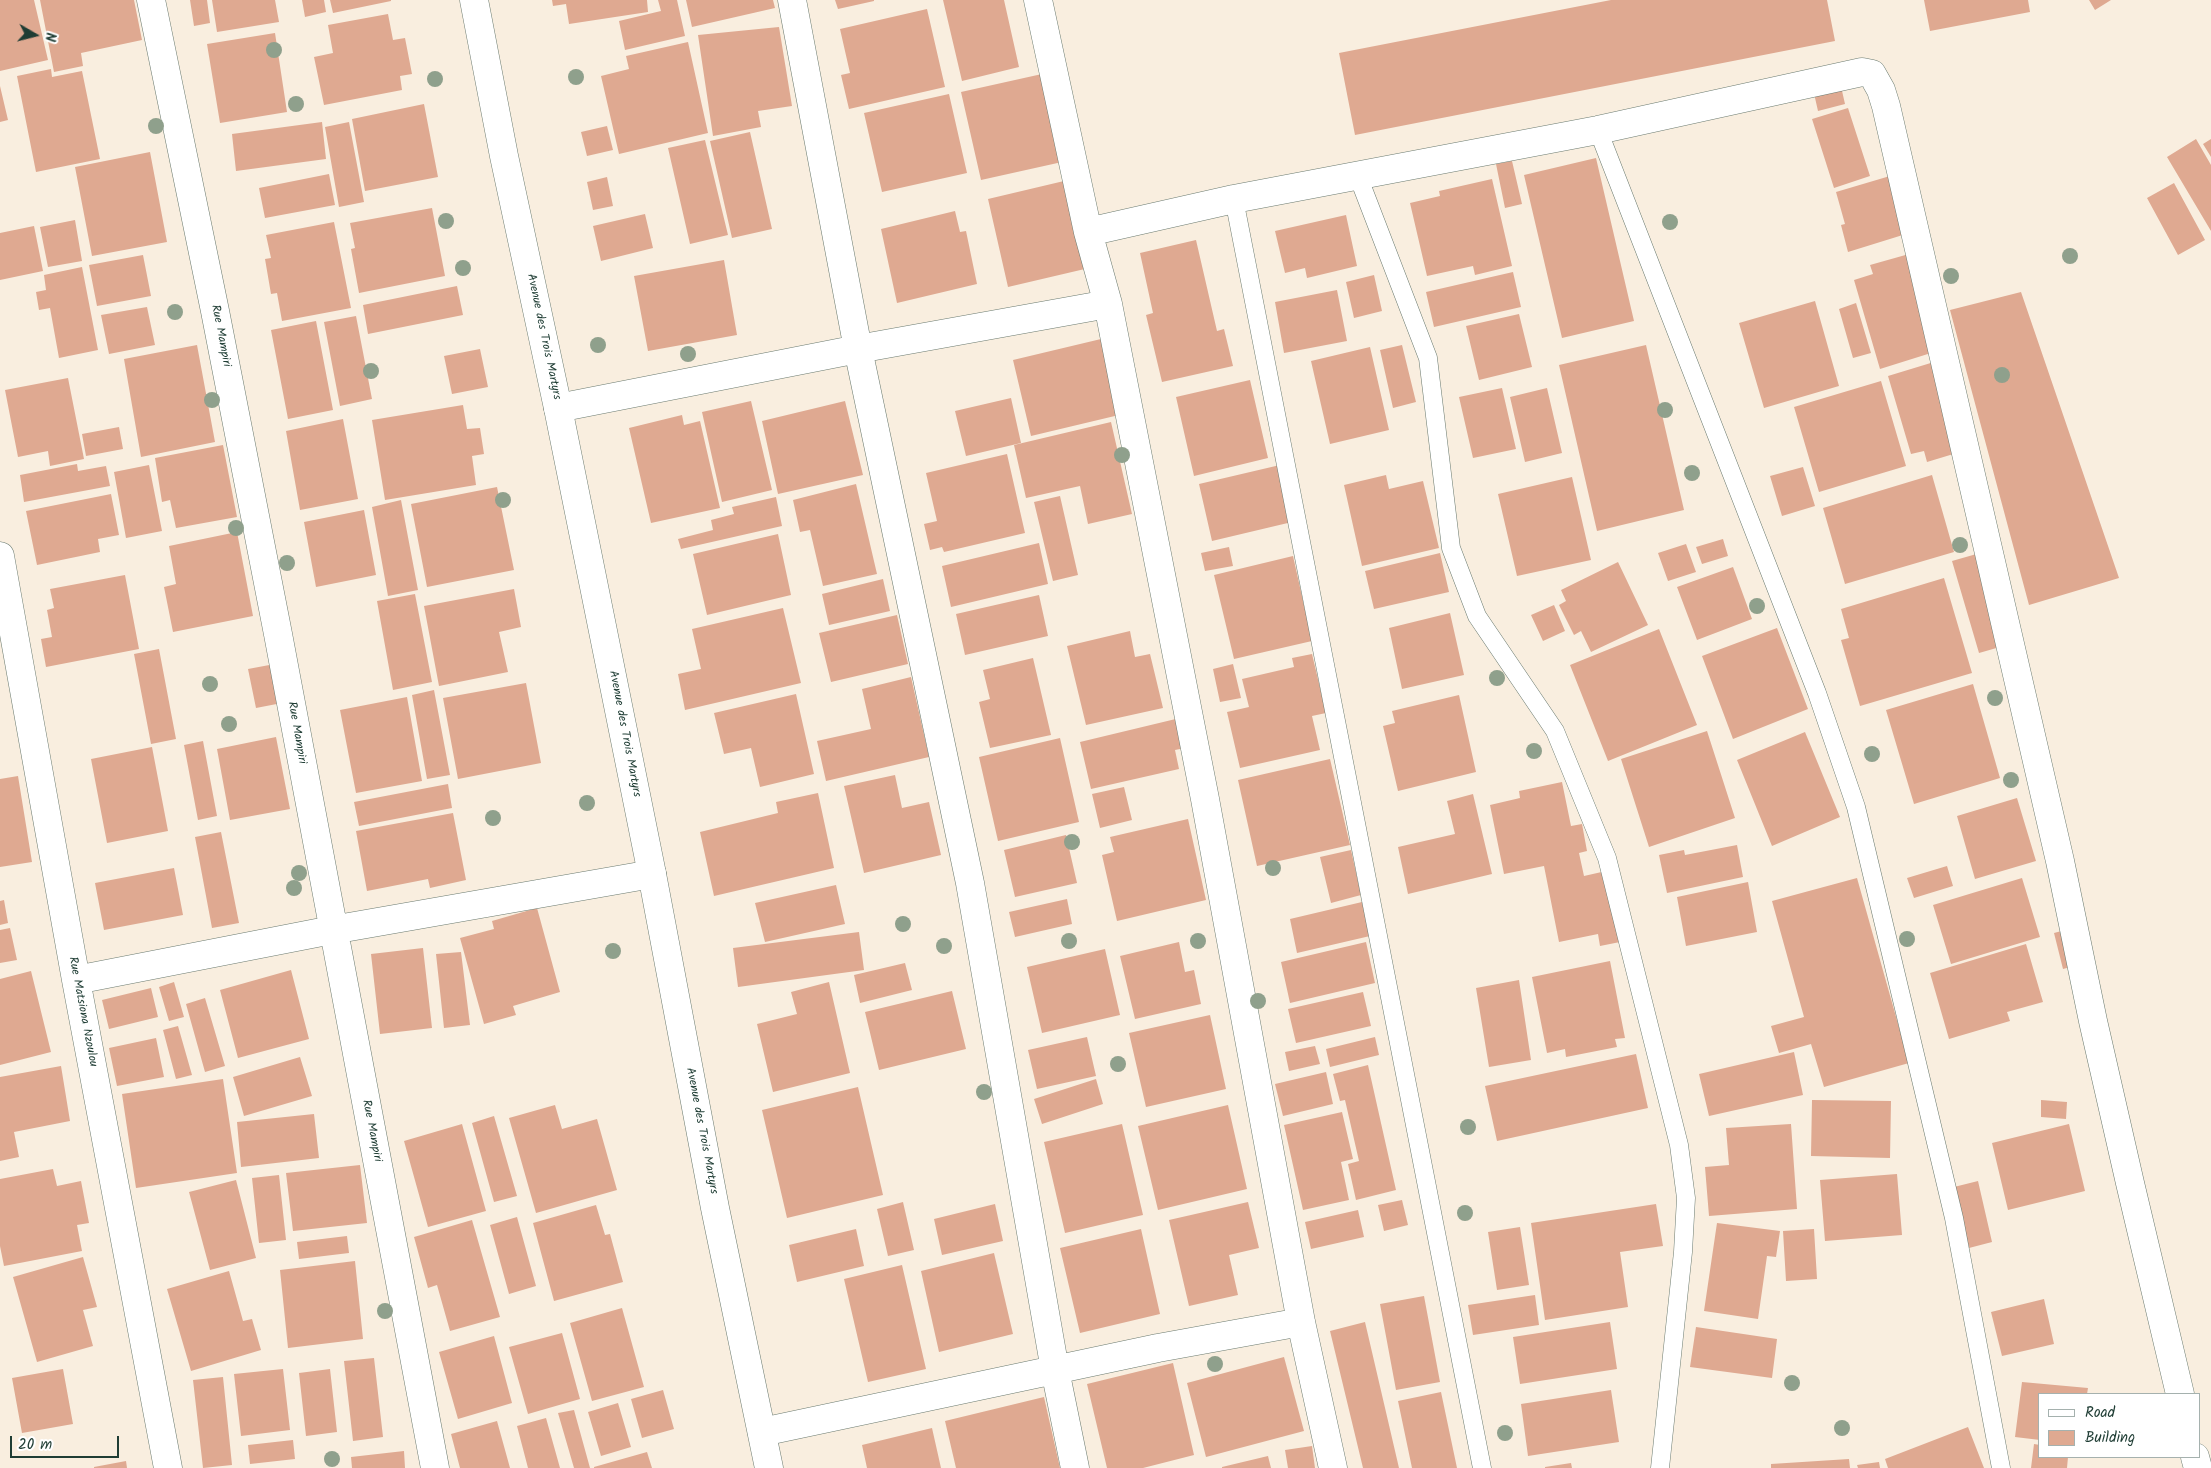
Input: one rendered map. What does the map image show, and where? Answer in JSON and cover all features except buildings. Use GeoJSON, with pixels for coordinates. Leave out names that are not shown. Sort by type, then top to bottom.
{"type":"FeatureCollection","features":[{"type":"Feature","properties":{"kind":"street","name":"Rue Mampiri"},"geometry":{"type":"LineString","coordinates":[[151,0],[223,350],[435,1468]]}},
{"type":"Feature","properties":{"kind":"street","name":"Avenue des Trois Martyrs"},"geometry":{"type":"LineString","coordinates":[[474,0],[504,156],[558,408],[652,874],[715,1208],[769,1468]]}},
{"type":"Feature","properties":{"kind":"street"},"geometry":{"type":"LineString","coordinates":[[792,0],[858,349],[970,883],[1075,1468]]}},
{"type":"Feature","properties":{"kind":"street"},"geometry":{"type":"LineString","coordinates":[[1038,0],[1088,232],[1108,304],[1205,799],[1301,1322],[1332,1468]]}},
{"type":"Feature","properties":{"kind":"street"},"geometry":{"type":"LineString","coordinates":[[1088,232],[1234,199],[1598,130],[1862,72],[1872,74],[1878,83],[1886,106],[2053,832],[2097,1040],[2180,1393]]}},
{"type":"Feature","properties":{"kind":"street"},"geometry":{"type":"LineString","coordinates":[[558,408],[858,349],[1108,304]]}},
{"type":"Feature","properties":{"kind":"street","name":"Rue Matsiona Nzoulou"},"geometry":{"type":"LineString","coordinates":[[0,556],[76,980],[168,1468]]}},
{"type":"Feature","properties":{"kind":"street"},"geometry":{"type":"LineString","coordinates":[[76,980],[332,930],[652,874]]}},
{"type":"Feature","properties":{"kind":"street"},"geometry":{"type":"LineString","coordinates":[[762,1432],[1158,1348],[1301,1322]]}},
{"type":"Feature","properties":{"kind":"lane"},"geometry":{"type":"LineString","coordinates":[[1598,130],[1817,693],[1856,807],[1954,1218],[2001,1468]]}},
{"type":"Feature","properties":{"kind":"lane"},"geometry":{"type":"LineString","coordinates":[[1358,176],[1428,358],[1451,548],[1478,616],[1554,731],[1607,858],[1678,1146],[1686,1198],[1683,1252],[1660,1468]]}},
{"type":"Feature","properties":{"kind":"lane"},"geometry":{"type":"LineString","coordinates":[[1234,199],[1482,1468]]}}]}
